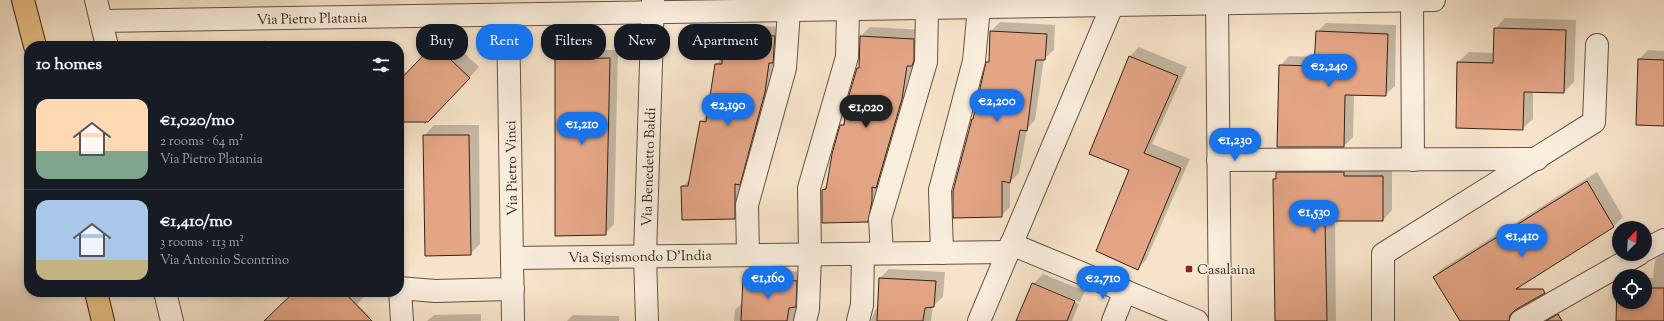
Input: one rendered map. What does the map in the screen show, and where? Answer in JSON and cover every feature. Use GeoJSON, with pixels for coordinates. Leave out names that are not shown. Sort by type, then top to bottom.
{"type":"FeatureCollection","features":[{"type":"Feature","properties":{"kind":"main road"},"geometry":{"type":"LineString","coordinates":[[23,0],[34,41]]}},
{"type":"Feature","properties":{"kind":"main road"},"geometry":{"type":"LineString","coordinates":[[97,297],[103,321]]}},
{"type":"Feature","properties":{"kind":"street"},"geometry":{"type":"LineString","coordinates":[[96,0],[106,41]]}},
{"type":"Feature","properties":{"kind":"street"},"geometry":{"type":"LineString","coordinates":[[1412,0],[1413,160]]}},
{"type":"Feature","properties":{"kind":"street","name":"Via Pietro Platania"},"geometry":{"type":"LineString","coordinates":[[101,21],[432,8],[508,15],[653,6],[789,11],[924,6],[979,8],[1112,6],[1217,2],[1434,0]]}},
{"type":"Feature","properties":{"kind":"street"},"geometry":{"type":"LineString","coordinates":[[1217,2],[1220,321]]}},
{"type":"Feature","properties":{"kind":"street","name":"Via Benedetto Baldi"},"geometry":{"type":"LineString","coordinates":[[647,321],[645,256],[653,6]]}},
{"type":"Feature","properties":{"kind":"street"},"geometry":{"type":"LineString","coordinates":[[858,321],[880,219],[926,62],[924,6]]}},
{"type":"Feature","properties":{"kind":"street"},"geometry":{"type":"LineString","coordinates":[[979,321],[1112,6]]}},
{"type":"Feature","properties":{"kind":"street"},"geometry":{"type":"LineString","coordinates":[[942,253],[940,190],[974,61],[979,8]]}},
{"type":"Feature","properties":{"kind":"street"},"geometry":{"type":"LineString","coordinates":[[805,321],[808,309],[810,188],[847,57],[848,10]]}},
{"type":"Feature","properties":{"kind":"street"},"geometry":{"type":"LineString","coordinates":[[748,254],[747,205],[785,68],[789,11]]}},
{"type":"Feature","properties":{"kind":"street","name":"Via Pietro Vinci"},"geometry":{"type":"LineString","coordinates":[[508,15],[513,321]]}},
{"type":"Feature","properties":{"kind":"street"},"geometry":{"type":"LineString","coordinates":[[1383,321],[1383,254],[1594,122],[1597,45]]}},
{"type":"Feature","properties":{"kind":"street"},"geometry":{"type":"LineString","coordinates":[[1218,160],[1537,159]]}},
{"type":"Feature","properties":{"kind":"street"},"geometry":{"type":"LineString","coordinates":[[1652,246],[1664,240]]}},
{"type":"Feature","properties":{"kind":"street","name":"Via Sigismondo D'India"},"geometry":{"type":"LineString","coordinates":[[512,258],[748,254],[942,253],[1009,248],[1125,291],[1197,321]]}},
{"type":"Feature","properties":{"kind":"street"},"geometry":{"type":"LineString","coordinates":[[1521,321],[1627,261]]}},
{"type":"Feature","properties":{"kind":"street"},"geometry":{"type":"LineString","coordinates":[[404,288],[435,291],[513,289]]}},
{"type":"Feature","properties":{"kind":"street"},"geometry":{"type":"LineString","coordinates":[[1113,321],[1125,291]]}},
{"type":"Feature","properties":{"kind":"street"},"geometry":{"type":"LineString","coordinates":[[166,297],[172,321]]}},
{"type":"Feature","properties":{"kind":"street"},"geometry":{"type":"LineString","coordinates":[[401,297],[402,321]]}},
{"type":"Feature","properties":{"kind":"building"},"geometry":{"type":"Polygon","coordinates":[[[1494,28],[1566,30],[1564,93],[1524,92],[1523,130],[1456,128],[1457,62],[1493,63],[1494,28]]]}},
{"type":"Feature","properties":{"kind":"building"},"geometry":{"type":"Polygon","coordinates":[[[990,31],[1047,34],[1045,60],[1036,60],[1027,131],[1020,130],[1010,183],[1002,181],[1002,217],[953,218],[953,191],[973,119],[986,62],[989,62],[990,31]]]}},
{"type":"Feature","properties":{"kind":"building"},"geometry":{"type":"Polygon","coordinates":[[[1316,31],[1388,34],[1386,96],[1345,95],[1344,147],[1277,147],[1279,65],[1314,66],[1316,31]]]}},
{"type":"Feature","properties":{"kind":"building"},"geometry":{"type":"Polygon","coordinates":[[[772,36],[775,36],[773,63],[769,63],[765,92],[740,185],[735,184],[735,219],[682,220],[681,186],[688,186],[700,121],[706,122],[715,64],[722,64],[722,60],[772,60],[772,36]]]}},
{"type":"Feature","properties":{"kind":"building"},"geometry":{"type":"Polygon","coordinates":[[[860,36],[914,39],[914,60],[912,66],[907,66],[902,99],[876,188],[872,187],[872,201],[868,222],[822,223],[822,190],[826,189],[832,154],[840,125],[844,125],[847,102],[857,68],[859,68],[860,36]]]}},
{"type":"Feature","properties":{"kind":"building"},"geometry":{"type":"Polygon","coordinates":[[[1129,56],[1178,76],[1144,153],[1181,168],[1138,270],[1096,251],[1129,170],[1089,154],[1129,56]]]}},
{"type":"Feature","properties":{"kind":"building"},"geometry":{"type":"Polygon","coordinates":[[[606,58],[610,58],[606,235],[555,236],[555,60],[606,60],[606,58]]]}},
{"type":"Feature","properties":{"kind":"building"},"geometry":{"type":"Polygon","coordinates":[[[1638,59],[1664,60],[1664,126],[1636,125],[1638,59]]]}},
{"type":"Feature","properties":{"kind":"building"},"geometry":{"type":"Polygon","coordinates":[[[419,60],[451,60],[470,78],[428,122],[404,122],[404,76],[419,60]]]}},
{"type":"Feature","properties":{"kind":"building"},"geometry":{"type":"Polygon","coordinates":[[[423,135],[469,135],[471,255],[425,256],[423,135]]]}},
{"type":"Feature","properties":{"kind":"building"},"geometry":{"type":"Polygon","coordinates":[[[1276,172],[1344,172],[1344,176],[1383,176],[1383,221],[1325,221],[1327,321],[1275,321],[1273,179],[1276,179],[1276,172]]]}},
{"type":"Feature","properties":{"kind":"building"},"geometry":{"type":"Polygon","coordinates":[[[1587,181],[1612,224],[1612,228],[1516,289],[1543,289],[1545,293],[1515,310],[1510,315],[1509,321],[1460,321],[1433,277],[1587,181]]]}},
{"type":"Feature","properties":{"kind":"building"},"geometry":{"type":"Polygon","coordinates":[[[743,278],[797,281],[796,307],[789,308],[787,321],[741,321],[743,278]]]}},
{"type":"Feature","properties":{"kind":"building"},"geometry":{"type":"Polygon","coordinates":[[[879,278],[936,281],[934,307],[925,308],[923,321],[877,321],[879,278]]]}},
{"type":"Feature","properties":{"kind":"building"},"geometry":{"type":"Polygon","coordinates":[[[1032,283],[1075,301],[1067,321],[1016,321],[1032,283]]]}},
{"type":"Feature","properties":{"kind":"building"},"geometry":{"type":"Polygon","coordinates":[[[1652,288],[1664,288],[1664,321],[1616,321],[1616,309],[1652,309],[1652,288]]]}},
{"type":"Feature","properties":{"kind":"building"},"geometry":{"type":"Polygon","coordinates":[[[289,297],[349,297],[372,321],[264,321],[289,297]]]}},
{"type":"Feature","properties":{"kind":"building"},"geometry":{"type":"Polygon","coordinates":[[[1558,314],[1562,321],[1546,321],[1558,314]]]}},
{"type":"Feature","properties":{"kind":"place","name":"Casalaina"},"geometry":{"type":"Point","coordinates":[1189,269]}}]}
